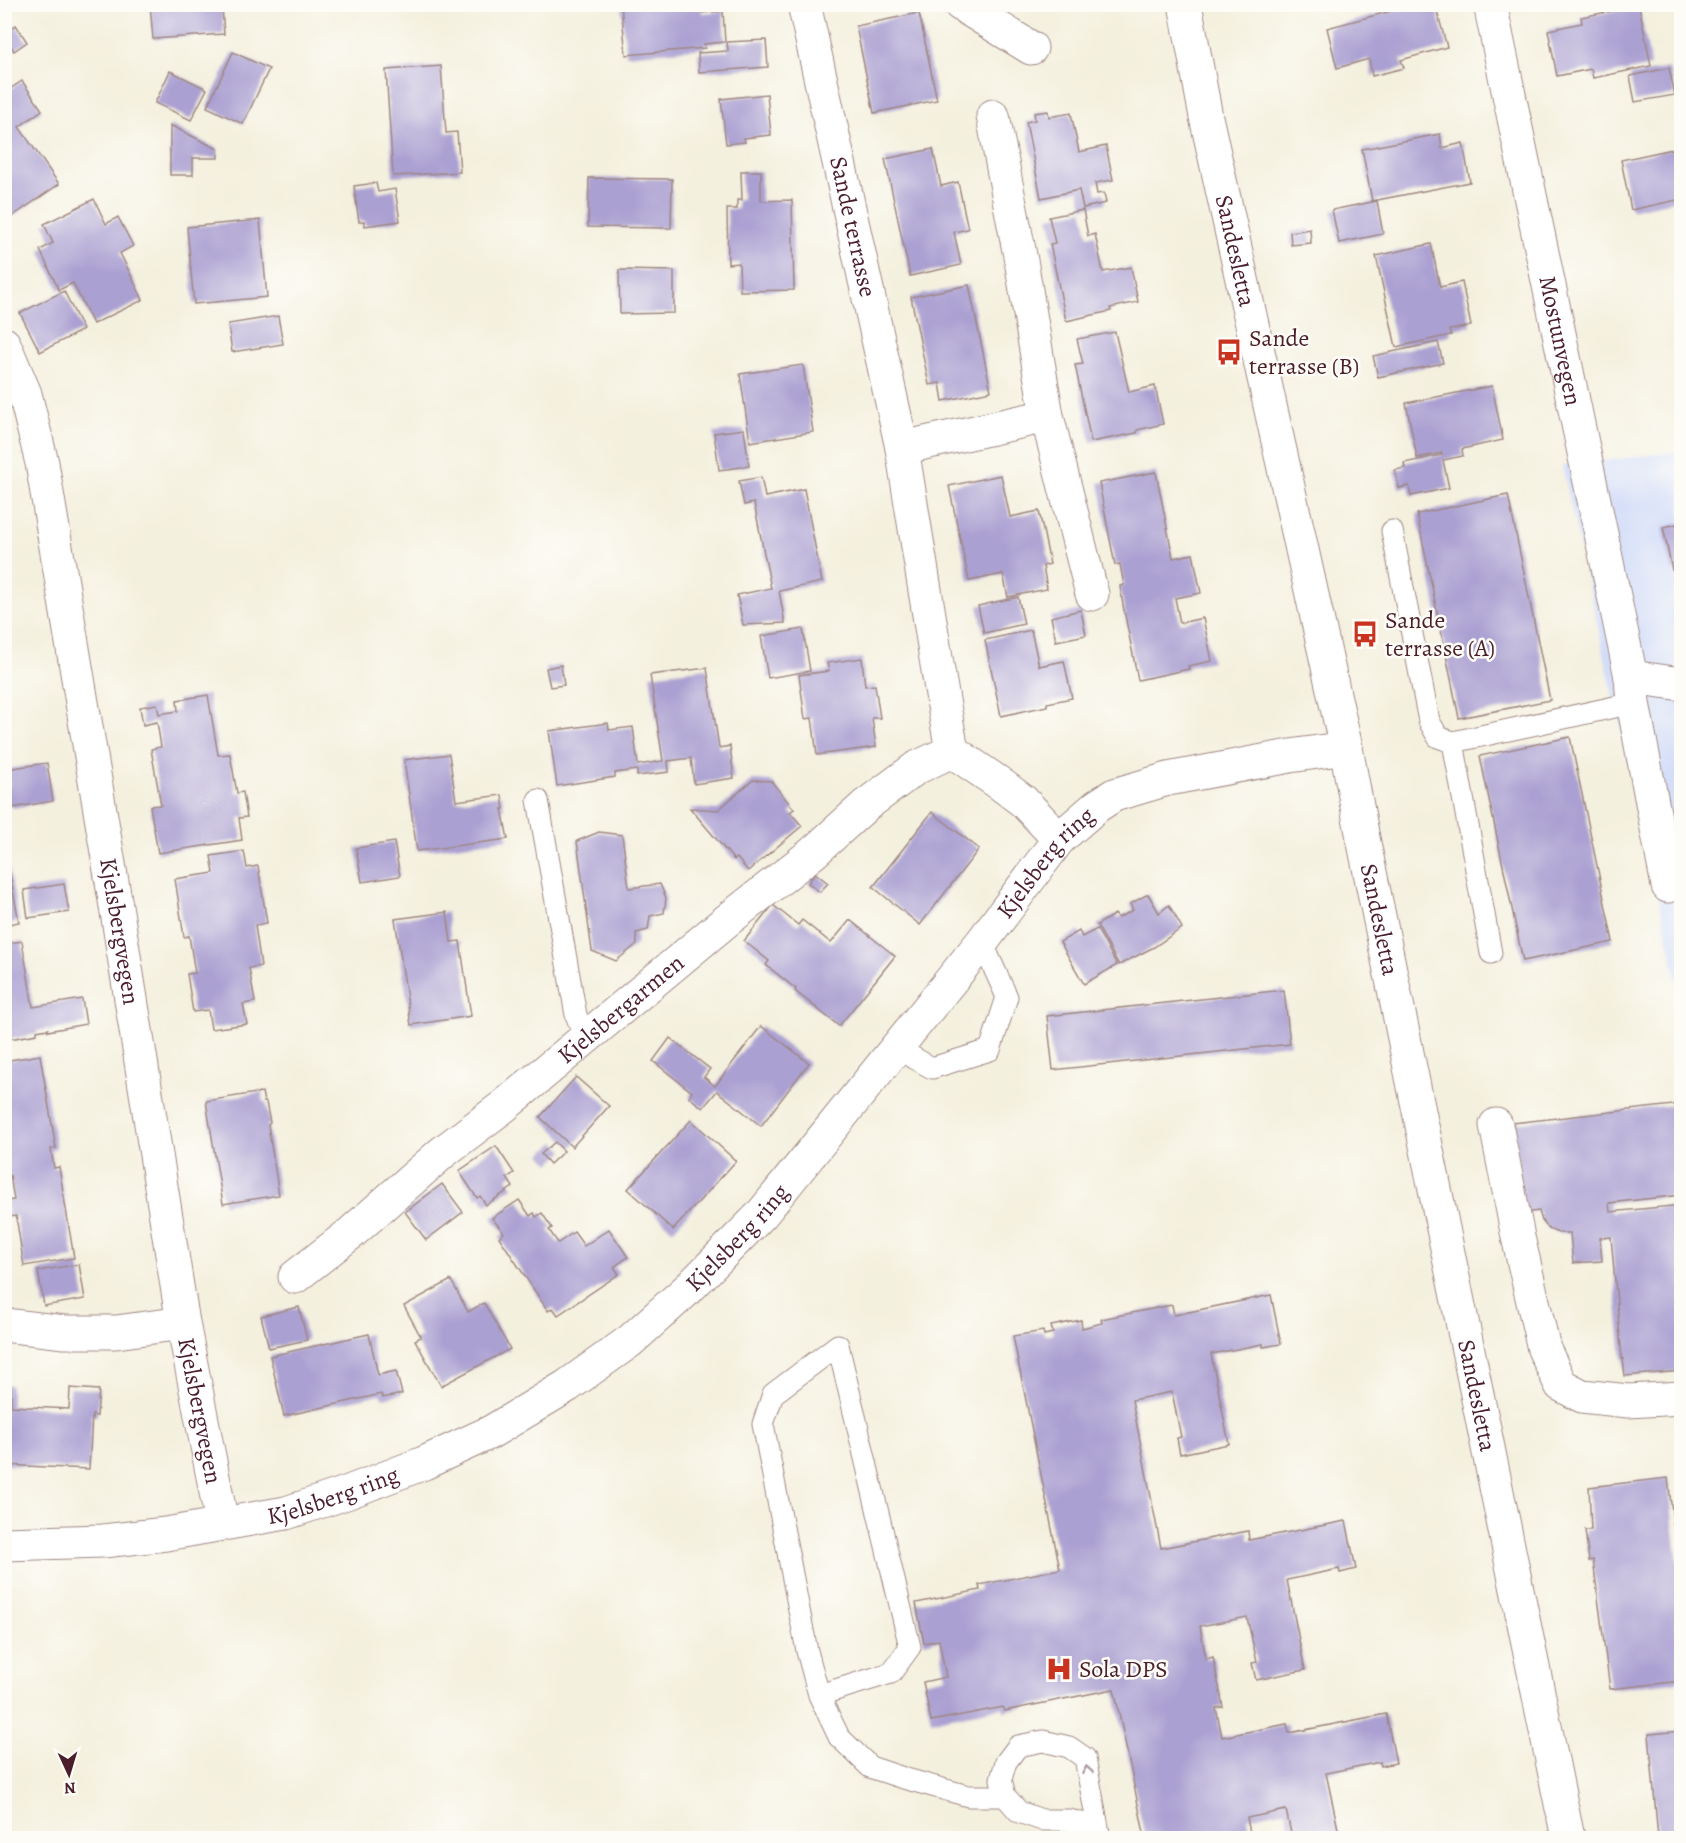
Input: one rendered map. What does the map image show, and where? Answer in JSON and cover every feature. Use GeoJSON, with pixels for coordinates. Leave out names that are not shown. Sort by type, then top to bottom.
{"type":"FeatureCollection","features":[{"type":"Feature","properties":{"kind":"street","name":"Sande terrasse"},"geometry":{"type":"LineString","coordinates":[[804,4],[902,448],[952,751]]}},
{"type":"Feature","properties":{"kind":"street"},"geometry":{"type":"LineString","coordinates":[[960,4],[1031,48]]}},
{"type":"Feature","properties":{"kind":"street","name":"Sandesletta"},"geometry":{"type":"LineString","coordinates":[[1185,4],[1206,117],[1346,748],[1568,1837]]}},
{"type":"Feature","properties":{"kind":"street","name":"Mostunvegen"},"geometry":{"type":"LineString","coordinates":[[1490,4],[1632,690],[1668,886]]}},
{"type":"Feature","properties":{"kind":"street"},"geometry":{"type":"LineString","coordinates":[[993,116],[1022,266],[1047,416],[1092,594]]}},
{"type":"Feature","properties":{"kind":"street","name":"Kjelsbergvegen"},"geometry":{"type":"LineString","coordinates":[[4,344],[25,394],[42,463],[183,1323],[222,1523]]}},
{"type":"Feature","properties":{"kind":"street"},"geometry":{"type":"LineString","coordinates":[[902,448],[1047,416]]}},
{"type":"Feature","properties":{"kind":"street"},"geometry":{"type":"LineString","coordinates":[[1632,690],[1682,684]]}},
{"type":"Feature","properties":{"kind":"street","name":"Kjelsberg ring"},"geometry":{"type":"LineString","coordinates":[[4,1544],[103,1541],[286,1513],[424,1463],[491,1431],[567,1386],[630,1341],[689,1288],[762,1215],[982,942],[1059,839],[1097,806],[1114,795],[1168,779],[1346,748]]}},
{"type":"Feature","properties":{"kind":"street"},"geometry":{"type":"LineString","coordinates":[[952,751],[1023,801],[1059,839]]}},
{"type":"Feature","properties":{"kind":"street","name":"Kjelsbergarmen"},"geometry":{"type":"LineString","coordinates":[[295,1277],[351,1233],[443,1152],[504,1106],[585,1037],[814,852],[866,805],[916,768],[952,751]]}},
{"type":"Feature","properties":{"kind":"street"},"geometry":{"type":"LineString","coordinates":[[1496,1125],[1518,1237],[1544,1348],[1561,1385],[1582,1396],[1628,1401],[1682,1398]]}},
{"type":"Feature","properties":{"kind":"street"},"geometry":{"type":"LineString","coordinates":[[4,1325],[65,1332],[116,1332],[183,1323]]}},
{"type":"Feature","properties":{"kind":"lane"},"geometry":{"type":"LineString","coordinates":[[1392,531],[1429,721],[1438,737],[1453,742],[1632,690]]}},
{"type":"Feature","properties":{"kind":"lane"},"geometry":{"type":"LineString","coordinates":[[1453,742],[1491,953]]}},
{"type":"Feature","properties":{"kind":"lane"},"geometry":{"type":"LineString","coordinates":[[538,800],[576,1015],[585,1037]]}},
{"type":"Feature","properties":{"kind":"lane"},"geometry":{"type":"LineString","coordinates":[[896,1048],[932,1068],[990,1050],[1007,997],[982,942]]}},
{"type":"Feature","properties":{"kind":"lane"},"geometry":{"type":"LineString","coordinates":[[819,1695],[891,1673],[910,1647],[838,1345],[773,1394],[763,1424],[807,1651],[819,1695],[839,1737],[870,1767],[968,1796],[1005,1797]]}},
{"type":"Feature","properties":{"kind":"lane"},"geometry":{"type":"LineString","coordinates":[[1043,1741],[1069,1747],[1085,1758],[1099,1833],[1069,1820],[1042,1820],[1019,1812],[1005,1797],[1000,1779],[1006,1762],[1018,1746],[1043,1741]]}},
{"type":"Feature","properties":{"kind":"shaded area"},"geometry":{"type":"Polygon","coordinates":[[[1681,451],[1681,999],[1562,466],[1681,451]]]}},
{"type":"Feature","properties":{"kind":"building"},"geometry":{"type":"Polygon","coordinates":[[[150,4],[206,4],[206,10],[222,8],[224,34],[153,39],[150,4]]]}},
{"type":"Feature","properties":{"kind":"building"},"geometry":{"type":"Polygon","coordinates":[[[702,4],[702,13],[723,11],[725,42],[704,44],[705,48],[626,55],[621,5],[702,4]]]}},
{"type":"Feature","properties":{"kind":"building"},"geometry":{"type":"Polygon","coordinates":[[[1435,4],[1447,47],[1401,60],[1404,68],[1372,76],[1369,59],[1337,68],[1327,28],[1399,9],[1398,6],[1435,4]]]}},
{"type":"Feature","properties":{"kind":"building"},"geometry":{"type":"Polygon","coordinates":[[[1639,6],[1651,66],[1593,78],[1591,69],[1557,76],[1548,30],[1582,23],[1581,17],[1639,6]]]}},
{"type":"Feature","properties":{"kind":"building"},"geometry":{"type":"Polygon","coordinates":[[[919,13],[937,100],[874,113],[856,26],[919,13]]]}},
{"type":"Feature","properties":{"kind":"building"},"geometry":{"type":"Polygon","coordinates":[[[16,25],[27,42],[14,51],[4,33],[16,25]]]}},
{"type":"Feature","properties":{"kind":"building"},"geometry":{"type":"Polygon","coordinates":[[[766,40],[768,67],[699,72],[698,53],[728,51],[727,42],[766,40]]]}},
{"type":"Feature","properties":{"kind":"building"},"geometry":{"type":"Polygon","coordinates":[[[233,52],[269,69],[243,124],[207,107],[233,52]]]}},
{"type":"Feature","properties":{"kind":"building"},"geometry":{"type":"Polygon","coordinates":[[[441,66],[446,133],[457,132],[460,172],[393,176],[386,70],[441,66]]]}},
{"type":"Feature","properties":{"kind":"building"},"geometry":{"type":"Polygon","coordinates":[[[1669,68],[1675,95],[1635,102],[1630,76],[1669,68]]]}},
{"type":"Feature","properties":{"kind":"building"},"geometry":{"type":"Polygon","coordinates":[[[170,71],[207,89],[191,120],[155,103],[170,71]]]}},
{"type":"Feature","properties":{"kind":"building"},"geometry":{"type":"Polygon","coordinates":[[[22,81],[42,110],[19,127],[59,184],[7,220],[4,217],[4,93],[22,81]]]}},
{"type":"Feature","properties":{"kind":"building"},"geometry":{"type":"Polygon","coordinates":[[[767,94],[771,135],[744,138],[745,142],[726,144],[721,99],[767,94]]]}},
{"type":"Feature","properties":{"kind":"building"},"geometry":{"type":"Polygon","coordinates":[[[1048,111],[1049,117],[1071,113],[1079,152],[1106,146],[1113,180],[1095,183],[1097,194],[1104,193],[1106,203],[1083,208],[1079,190],[1041,198],[1026,122],[1035,120],[1034,113],[1048,111]]]}},
{"type":"Feature","properties":{"kind":"building"},"geometry":{"type":"Polygon","coordinates":[[[170,125],[218,149],[218,158],[193,158],[193,175],[170,175],[170,125]]]}},
{"type":"Feature","properties":{"kind":"building"},"geometry":{"type":"Polygon","coordinates":[[[1440,134],[1442,148],[1463,143],[1470,182],[1372,201],[1362,149],[1440,134]]]}},
{"type":"Feature","properties":{"kind":"building"},"geometry":{"type":"Polygon","coordinates":[[[1682,147],[1682,199],[1631,210],[1621,160],[1682,147]]]}},
{"type":"Feature","properties":{"kind":"building"},"geometry":{"type":"Polygon","coordinates":[[[933,149],[941,186],[958,182],[968,229],[954,232],[961,265],[910,276],[885,159],[933,149]]]}},
{"type":"Feature","properties":{"kind":"building"},"geometry":{"type":"Polygon","coordinates":[[[741,171],[761,171],[761,201],[792,200],[794,290],[740,291],[739,263],[728,264],[727,209],[737,209],[737,200],[742,200],[741,171]]]}},
{"type":"Feature","properties":{"kind":"building"},"geometry":{"type":"Polygon","coordinates":[[[589,178],[672,179],[671,228],[588,227],[589,178]]]}},
{"type":"Feature","properties":{"kind":"building"},"geometry":{"type":"Polygon","coordinates":[[[376,183],[378,192],[395,189],[400,221],[365,226],[364,221],[359,222],[354,186],[376,183]]]}},
{"type":"Feature","properties":{"kind":"building"},"geometry":{"type":"Polygon","coordinates":[[[94,199],[106,224],[118,217],[133,246],[120,253],[143,300],[93,324],[73,283],[59,290],[40,250],[53,243],[44,224],[94,199]]]}},
{"type":"Feature","properties":{"kind":"building"},"geometry":{"type":"Polygon","coordinates":[[[1377,201],[1383,234],[1339,243],[1332,210],[1377,201]]]}},
{"type":"Feature","properties":{"kind":"building"},"geometry":{"type":"Polygon","coordinates":[[[1083,210],[1088,236],[1095,234],[1103,272],[1131,267],[1138,302],[1110,308],[1111,311],[1066,321],[1050,244],[1055,243],[1049,217],[1083,210]]]}},
{"type":"Feature","properties":{"kind":"building"},"geometry":{"type":"Polygon","coordinates":[[[260,220],[267,297],[194,304],[187,227],[260,220]]]}},
{"type":"Feature","properties":{"kind":"building"},"geometry":{"type":"Polygon","coordinates":[[[1310,229],[1311,243],[1291,245],[1290,232],[1310,229]]]}},
{"type":"Feature","properties":{"kind":"building"},"geometry":{"type":"Polygon","coordinates":[[[1431,244],[1440,287],[1462,282],[1471,326],[1449,330],[1451,335],[1396,347],[1376,256],[1431,244]]]}},
{"type":"Feature","properties":{"kind":"building"},"geometry":{"type":"Polygon","coordinates":[[[619,270],[674,271],[674,313],[620,314],[619,270]]]}},
{"type":"Feature","properties":{"kind":"building"},"geometry":{"type":"Polygon","coordinates":[[[969,285],[991,391],[943,401],[940,383],[929,385],[911,297],[969,285]]]}},
{"type":"Feature","properties":{"kind":"building"},"geometry":{"type":"Polygon","coordinates":[[[64,291],[83,330],[40,352],[20,313],[64,291]]]}},
{"type":"Feature","properties":{"kind":"building"},"geometry":{"type":"Polygon","coordinates":[[[278,316],[283,344],[232,352],[228,324],[278,316]]]}},
{"type":"Feature","properties":{"kind":"building"},"geometry":{"type":"Polygon","coordinates":[[[1115,332],[1129,392],[1155,386],[1163,424],[1137,430],[1137,433],[1091,442],[1075,365],[1083,364],[1077,339],[1115,332]]]}},
{"type":"Feature","properties":{"kind":"building"},"geometry":{"type":"Polygon","coordinates":[[[1438,342],[1443,363],[1378,377],[1373,356],[1438,342]]]}},
{"type":"Feature","properties":{"kind":"building"},"geometry":{"type":"Polygon","coordinates":[[[803,365],[813,432],[750,442],[740,374],[803,365]]]}},
{"type":"Feature","properties":{"kind":"building"},"geometry":{"type":"Polygon","coordinates":[[[1492,386],[1503,440],[1462,449],[1463,456],[1443,460],[1449,488],[1411,496],[1409,486],[1399,488],[1395,470],[1405,468],[1404,463],[1442,455],[1442,453],[1417,458],[1406,403],[1492,386]]]}},
{"type":"Feature","properties":{"kind":"building"},"geometry":{"type":"Polygon","coordinates":[[[744,429],[749,466],[719,470],[714,433],[744,429]]]}},
{"type":"Feature","properties":{"kind":"building"},"geometry":{"type":"Polygon","coordinates":[[[1156,472],[1173,558],[1193,554],[1201,593],[1175,598],[1180,623],[1203,618],[1212,661],[1188,666],[1189,669],[1138,680],[1120,586],[1124,585],[1120,564],[1115,565],[1099,483],[1156,472]]]}},
{"type":"Feature","properties":{"kind":"building"},"geometry":{"type":"Polygon","coordinates":[[[1001,475],[1010,517],[1039,511],[1050,564],[1043,566],[1047,589],[1008,597],[1003,574],[969,581],[949,486],[1001,475]]]}},
{"type":"Feature","properties":{"kind":"building"},"geometry":{"type":"Polygon","coordinates":[[[761,477],[765,497],[804,489],[822,582],[779,591],[785,623],[743,625],[737,595],[771,588],[754,503],[744,505],[739,481],[761,477]]]}},
{"type":"Feature","properties":{"kind":"building"},"geometry":{"type":"Polygon","coordinates":[[[1508,495],[1550,700],[1459,718],[1417,514],[1508,495]]]}},
{"type":"Feature","properties":{"kind":"building"},"geometry":{"type":"Polygon","coordinates":[[[1682,523],[1682,568],[1672,570],[1663,527],[1682,523]]]}},
{"type":"Feature","properties":{"kind":"building"},"geometry":{"type":"Polygon","coordinates":[[[1018,597],[1024,624],[984,633],[978,606],[1018,597]]]}},
{"type":"Feature","properties":{"kind":"building"},"geometry":{"type":"Polygon","coordinates":[[[1081,610],[1086,635],[1056,641],[1051,617],[1081,610]]]}},
{"type":"Feature","properties":{"kind":"building"},"geometry":{"type":"Polygon","coordinates":[[[803,629],[810,671],[768,678],[761,636],[803,629]]]}},
{"type":"Feature","properties":{"kind":"building"},"geometry":{"type":"Polygon","coordinates":[[[1031,630],[1039,666],[1064,661],[1072,698],[1001,716],[985,640],[1031,630]]]}},
{"type":"Feature","properties":{"kind":"building"},"geometry":{"type":"Polygon","coordinates":[[[862,658],[865,686],[875,685],[880,718],[872,718],[876,747],[817,755],[812,718],[805,719],[799,675],[829,671],[827,663],[862,658]]]}},
{"type":"Feature","properties":{"kind":"building"},"geometry":{"type":"Polygon","coordinates":[[[561,665],[564,685],[550,687],[546,668],[561,665]]]}},
{"type":"Feature","properties":{"kind":"building"},"geometry":{"type":"Polygon","coordinates":[[[707,668],[719,748],[730,746],[734,778],[694,784],[691,758],[668,761],[669,772],[637,776],[637,770],[615,773],[615,777],[557,786],[549,731],[608,723],[609,730],[633,727],[638,765],[663,761],[650,675],[707,668]]]}},
{"type":"Feature","properties":{"kind":"building"},"geometry":{"type":"Polygon","coordinates":[[[208,695],[218,755],[230,754],[237,793],[243,792],[247,817],[239,818],[242,840],[158,853],[150,806],[161,805],[151,749],[161,747],[157,722],[143,725],[140,707],[157,704],[159,714],[178,711],[177,700],[208,695]]]}},
{"type":"Feature","properties":{"kind":"building"},"geometry":{"type":"Polygon","coordinates":[[[1570,737],[1613,942],[1523,961],[1480,756],[1570,737]]]}},
{"type":"Feature","properties":{"kind":"building"},"geometry":{"type":"Polygon","coordinates":[[[449,754],[456,801],[502,795],[504,809],[502,809],[508,839],[417,851],[404,760],[449,754]]]}},
{"type":"Feature","properties":{"kind":"building"},"geometry":{"type":"Polygon","coordinates":[[[47,763],[53,801],[12,808],[12,805],[4,806],[4,786],[9,786],[6,769],[47,763]]]}},
{"type":"Feature","properties":{"kind":"building"},"geometry":{"type":"Polygon","coordinates":[[[753,780],[771,781],[794,809],[790,812],[802,826],[748,871],[737,858],[734,860],[690,808],[718,810],[753,780]]]}},
{"type":"Feature","properties":{"kind":"building"},"geometry":{"type":"Polygon","coordinates":[[[932,812],[979,849],[920,925],[873,887],[932,812]]]}},
{"type":"Feature","properties":{"kind":"building"},"geometry":{"type":"Polygon","coordinates":[[[599,832],[622,835],[629,888],[660,884],[666,898],[664,913],[650,916],[648,930],[636,933],[637,944],[616,961],[592,951],[577,841],[599,832]]]}},
{"type":"Feature","properties":{"kind":"building"},"geometry":{"type":"Polygon","coordinates":[[[394,842],[400,876],[362,882],[356,848],[394,842]]]}},
{"type":"Feature","properties":{"kind":"building"},"geometry":{"type":"Polygon","coordinates":[[[4,843],[19,922],[4,925],[4,843]]]}},
{"type":"Feature","properties":{"kind":"building"},"geometry":{"type":"Polygon","coordinates":[[[244,851],[247,868],[258,866],[267,923],[255,925],[261,966],[249,968],[255,1002],[243,1004],[247,1024],[211,1029],[208,1010],[193,1012],[187,974],[195,973],[189,936],[184,937],[175,879],[214,873],[211,856],[244,851]]]}},
{"type":"Feature","properties":{"kind":"building"},"geometry":{"type":"Polygon","coordinates":[[[815,873],[828,883],[820,892],[808,883],[815,873]]]}},
{"type":"Feature","properties":{"kind":"building"},"geometry":{"type":"Polygon","coordinates":[[[64,884],[69,912],[28,918],[24,890],[64,884]]]}},
{"type":"Feature","properties":{"kind":"building"},"geometry":{"type":"Polygon","coordinates":[[[1148,894],[1159,913],[1169,905],[1182,928],[1154,947],[1119,965],[1097,925],[1115,914],[1118,918],[1133,910],[1130,904],[1148,894]]]}},
{"type":"Feature","properties":{"kind":"building"},"geometry":{"type":"Polygon","coordinates":[[[773,905],[798,925],[802,920],[831,943],[850,920],[895,956],[839,1026],[795,991],[796,989],[766,965],[769,961],[744,941],[773,905]]]}},
{"type":"Feature","properties":{"kind":"building"},"geometry":{"type":"Polygon","coordinates":[[[447,912],[451,942],[460,941],[471,1016],[411,1025],[395,919],[447,912]]]}},
{"type":"Feature","properties":{"kind":"building"},"geometry":{"type":"Polygon","coordinates":[[[1097,929],[1117,965],[1084,984],[1060,942],[1079,931],[1082,937],[1097,929]]]}},
{"type":"Feature","properties":{"kind":"building"},"geometry":{"type":"Polygon","coordinates":[[[22,941],[33,1007],[82,999],[86,1024],[37,1031],[37,1034],[4,1040],[4,944],[22,941]]]}},
{"type":"Feature","properties":{"kind":"building"},"geometry":{"type":"Polygon","coordinates":[[[1284,990],[1290,1044],[1053,1070],[1047,1016],[1284,990]]]}},
{"type":"Feature","properties":{"kind":"building"},"geometry":{"type":"Polygon","coordinates":[[[761,1026],[809,1063],[761,1126],[717,1091],[703,1108],[689,1097],[692,1092],[653,1061],[670,1038],[710,1069],[704,1077],[715,1086],[761,1026]]]}},
{"type":"Feature","properties":{"kind":"building"},"geometry":{"type":"Polygon","coordinates":[[[40,1055],[56,1148],[51,1149],[54,1168],[59,1167],[74,1258],[24,1266],[16,1216],[8,1217],[6,1201],[14,1200],[10,1175],[4,1176],[4,1061],[40,1055]]]}},
{"type":"Feature","properties":{"kind":"building"},"geometry":{"type":"Polygon","coordinates":[[[576,1077],[609,1106],[572,1147],[540,1117],[576,1077]]]}},
{"type":"Feature","properties":{"kind":"building"},"geometry":{"type":"Polygon","coordinates":[[[262,1092],[270,1123],[268,1125],[279,1195],[223,1204],[206,1101],[262,1092]]]}},
{"type":"Feature","properties":{"kind":"building"},"geometry":{"type":"Polygon","coordinates":[[[1682,1104],[1682,1195],[1609,1203],[1610,1212],[1682,1205],[1682,1371],[1625,1376],[1611,1237],[1600,1238],[1602,1261],[1573,1263],[1570,1233],[1559,1233],[1549,1229],[1542,1221],[1539,1211],[1523,1213],[1513,1123],[1682,1104]]]}},
{"type":"Feature","properties":{"kind":"building"},"geometry":{"type":"Polygon","coordinates":[[[691,1120],[736,1161],[673,1230],[628,1189],[691,1120]]]}},
{"type":"Feature","properties":{"kind":"building"},"geometry":{"type":"Polygon","coordinates":[[[555,1142],[564,1151],[550,1164],[541,1154],[555,1142]]]}},
{"type":"Feature","properties":{"kind":"building"},"geometry":{"type":"Polygon","coordinates":[[[496,1146],[514,1173],[507,1178],[513,1187],[486,1205],[480,1196],[477,1198],[459,1171],[496,1146]]]}},
{"type":"Feature","properties":{"kind":"building"},"geometry":{"type":"Polygon","coordinates":[[[442,1184],[463,1212],[426,1240],[405,1212],[442,1184]]]}},
{"type":"Feature","properties":{"kind":"building"},"geometry":{"type":"Polygon","coordinates":[[[519,1200],[530,1216],[534,1213],[536,1217],[542,1213],[552,1228],[549,1230],[558,1243],[574,1232],[584,1246],[609,1229],[628,1257],[614,1267],[619,1274],[558,1315],[553,1308],[548,1311],[499,1237],[504,1233],[492,1218],[519,1200]]]}},
{"type":"Feature","properties":{"kind":"building"},"geometry":{"type":"Polygon","coordinates":[[[79,1264],[85,1299],[44,1306],[38,1271],[79,1264]]]}},
{"type":"Feature","properties":{"kind":"building"},"geometry":{"type":"Polygon","coordinates":[[[451,1280],[468,1312],[484,1303],[510,1349],[441,1386],[415,1340],[421,1337],[404,1306],[451,1280]]]}},
{"type":"Feature","properties":{"kind":"building"},"geometry":{"type":"Polygon","coordinates":[[[1271,1295],[1281,1344],[1263,1347],[1263,1344],[1211,1354],[1229,1444],[1180,1454],[1177,1438],[1181,1437],[1172,1392],[1132,1400],[1161,1548],[1248,1531],[1249,1540],[1346,1521],[1356,1569],[1340,1573],[1339,1569],[1287,1580],[1305,1670],[1256,1680],[1252,1663],[1257,1662],[1247,1617],[1200,1626],[1206,1659],[1213,1657],[1223,1707],[1216,1708],[1222,1737],[1287,1724],[1289,1733],[1386,1714],[1396,1763],[1381,1766],[1380,1762],[1326,1773],[1340,1838],[1292,1838],[1286,1810],[1247,1818],[1251,1838],[1145,1838],[1114,1689],[1004,1711],[1003,1707],[931,1721],[923,1682],[946,1677],[939,1640],[924,1643],[916,1603],[980,1590],[979,1585],[1060,1569],[1013,1336],[1043,1331],[1044,1335],[1053,1333],[1051,1326],[1081,1320],[1082,1328],[1102,1323],[1101,1319],[1172,1305],[1174,1315],[1271,1295]]]}},
{"type":"Feature","properties":{"kind":"building"},"geometry":{"type":"Polygon","coordinates":[[[299,1307],[307,1340],[269,1348],[261,1316],[299,1307]]]}},
{"type":"Feature","properties":{"kind":"building"},"geometry":{"type":"Polygon","coordinates":[[[369,1334],[378,1375],[396,1371],[402,1394],[383,1398],[381,1394],[284,1416],[270,1356],[369,1334]]]}},
{"type":"Feature","properties":{"kind":"building"},"geometry":{"type":"Polygon","coordinates":[[[4,1385],[11,1385],[11,1406],[69,1409],[70,1388],[99,1390],[97,1416],[92,1415],[89,1469],[4,1465],[4,1385]]]}},
{"type":"Feature","properties":{"kind":"building"},"geometry":{"type":"Polygon","coordinates":[[[1668,1478],[1682,1598],[1682,1681],[1610,1689],[1593,1560],[1589,1561],[1585,1530],[1591,1530],[1589,1487],[1668,1478]]]}},
{"type":"Feature","properties":{"kind":"building"},"geometry":{"type":"Polygon","coordinates":[[[1682,1731],[1682,1838],[1658,1838],[1649,1734],[1682,1731]]]}},
{"type":"Feature","properties":{"kind":"place","name":"Sande terrasse (B)"},"geometry":{"type":"Point","coordinates":[1229,352]}},
{"type":"Feature","properties":{"kind":"place","name":"Sande terrasse (A)"},"geometry":{"type":"Point","coordinates":[1365,634]}},
{"type":"Feature","properties":{"kind":"place","name":"Sola DPS"},"geometry":{"type":"Point","coordinates":[1059,1669]}}]}
